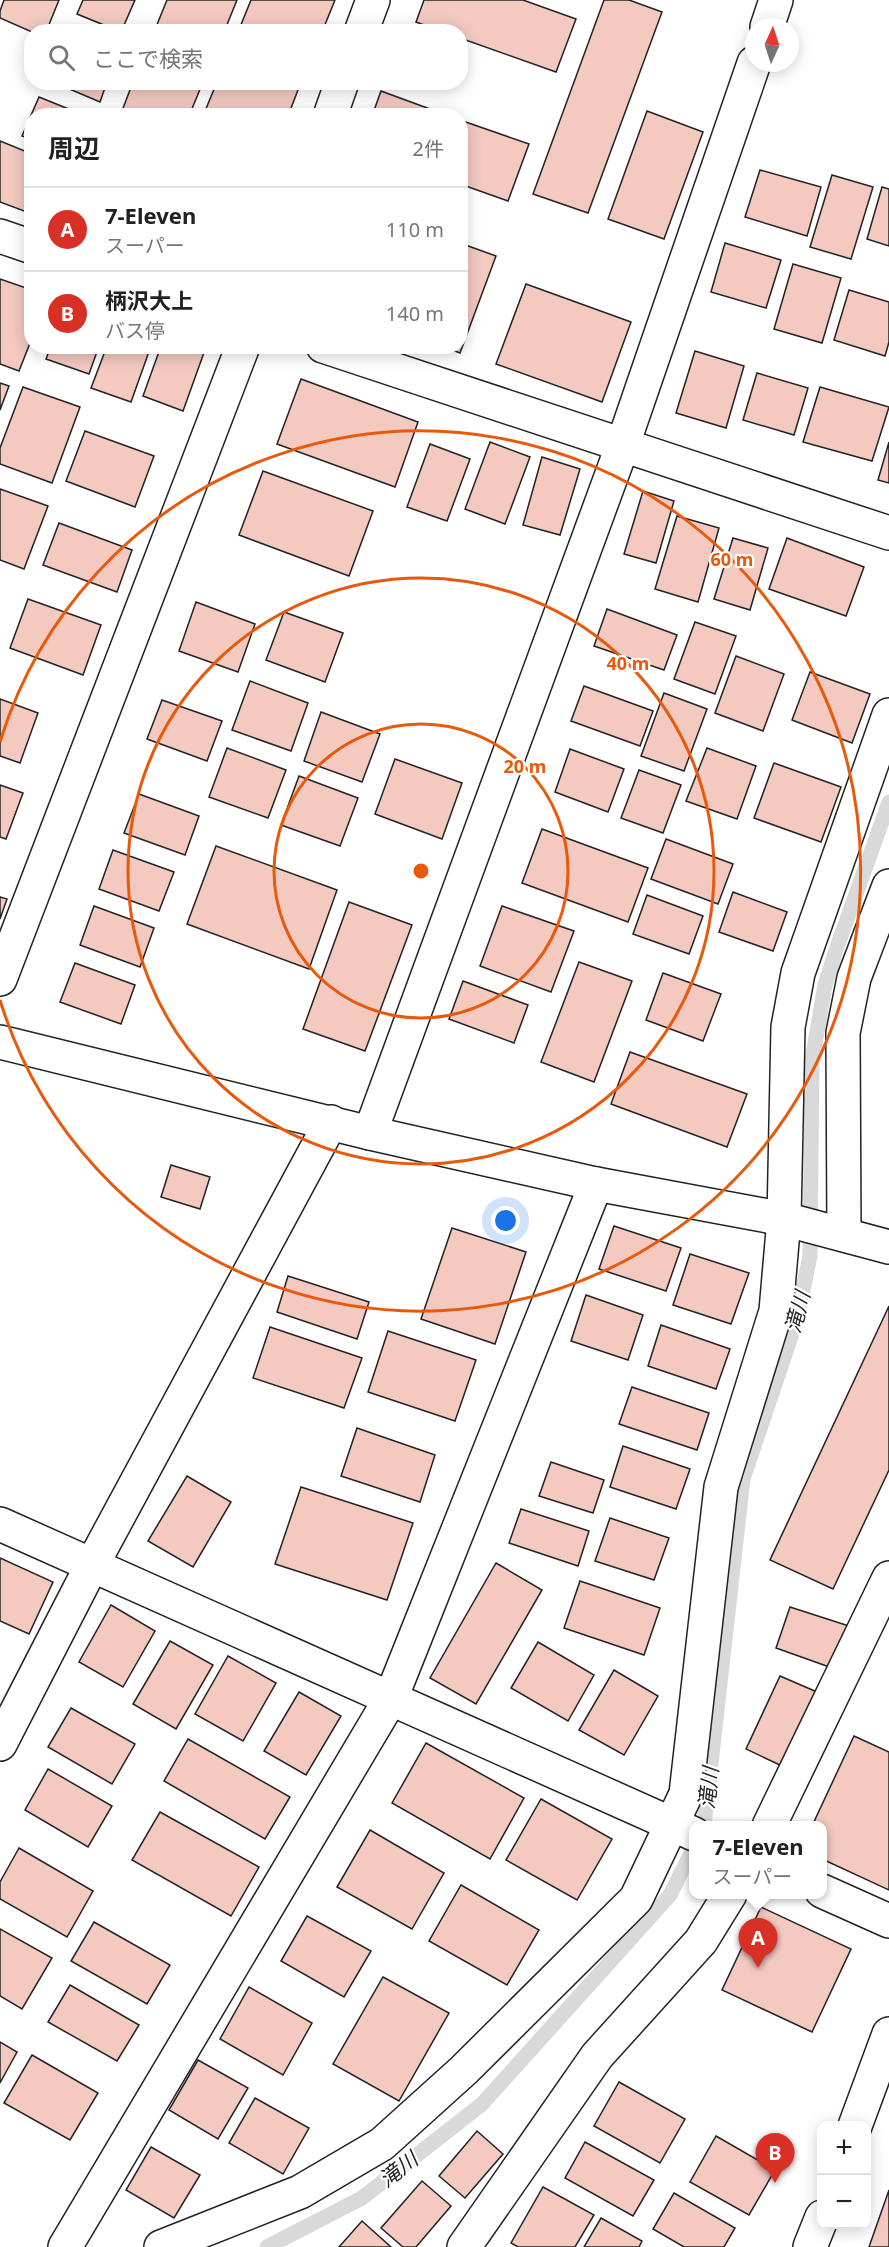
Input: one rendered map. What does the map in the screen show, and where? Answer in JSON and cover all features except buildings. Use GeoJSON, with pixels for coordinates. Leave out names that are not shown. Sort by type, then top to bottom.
{"type":"FeatureCollection","features":[{"type":"Feature","properties":{"kind":"street"},"geometry":{"type":"LineString","coordinates":[[364,24],[373,0]]}},
{"type":"Feature","properties":{"kind":"street"},"geometry":{"type":"LineString","coordinates":[[770,18],[776,0]]}},
{"type":"Feature","properties":{"kind":"street"},"geometry":{"type":"LineString","coordinates":[[370,1132],[622,447],[751,72]]}},
{"type":"Feature","properties":{"kind":"street"},"geometry":{"type":"LineString","coordinates":[[333,108],[339,90]]}},
{"type":"Feature","properties":{"kind":"street"},"geometry":{"type":"LineString","coordinates":[[0,236],[24,244]]}},
{"type":"Feature","properties":{"kind":"street"},"geometry":{"type":"LineString","coordinates":[[0,979],[240,354]]}},
{"type":"Feature","properties":{"kind":"street"},"geometry":{"type":"LineString","coordinates":[[347,354],[622,447],[889,533]]}},
{"type":"Feature","properties":{"kind":"street"},"geometry":{"type":"LineString","coordinates":[[161,2247],[300,2192],[382,2144],[464,2070],[636,1899],[682,1829],[721,1487],[776,1311],[784,1220],[788,1027],[798,973],[889,714]]}},
{"type":"Feature","properties":{"kind":"street"},"geometry":{"type":"LineString","coordinates":[[844,1234],[843,1033],[854,978],[889,886]]}},
{"type":"Feature","properties":{"kind":"street"},"geometry":{"type":"LineString","coordinates":[[0,1042],[370,1132],[596,1184],[784,1220],[889,1247]]}},
{"type":"Feature","properties":{"kind":"street"},"geometry":{"type":"LineString","coordinates":[[0,1744],[92,1565],[331,1122]]}},
{"type":"Feature","properties":{"kind":"street"},"geometry":{"type":"LineString","coordinates":[[65,2247],[391,1698],[596,1184]]}},
{"type":"Feature","properties":{"kind":"street"},"geometry":{"type":"LineString","coordinates":[[0,1524],[682,1829]]}},
{"type":"Feature","properties":{"kind":"street"},"geometry":{"type":"LineString","coordinates":[[771,1821],[889,1578]]}},
{"type":"Feature","properties":{"kind":"street"},"geometry":{"type":"LineString","coordinates":[[827,1894],[889,1921]]}},
{"type":"Feature","properties":{"kind":"street"},"geometry":{"type":"LineString","coordinates":[[464,2247],[597,2056],[702,1941],[727,1899]]}},
{"type":"Feature","properties":{"kind":"street"},"geometry":{"type":"LineString","coordinates":[[857,2121],[889,2034]]}},
{"type":"Feature","properties":{"kind":"street"},"geometry":{"type":"LineString","coordinates":[[810,2247],[817,2229]]}},
{"type":"Feature","properties":{"kind":"waterway","name":"滝川"},"geometry":{"type":"LineString","coordinates":[[705,1821],[743,1479],[797,1319],[810,1256],[812,1060],[825,985],[889,802]]}},
{"type":"Feature","properties":{"kind":"waterway","name":"滝川"},"geometry":{"type":"LineString","coordinates":[[267,2247],[362,2198],[482,2104],[670,1895],[689,1857]]}},
{"type":"Feature","properties":{"kind":"place","name":"7-Eleven"},"geometry":{"type":"Point","coordinates":[758,1968]}},
{"type":"Feature","properties":{"kind":"place","name":"柄沢大上"},"geometry":{"type":"Point","coordinates":[775,2183]}}]}
